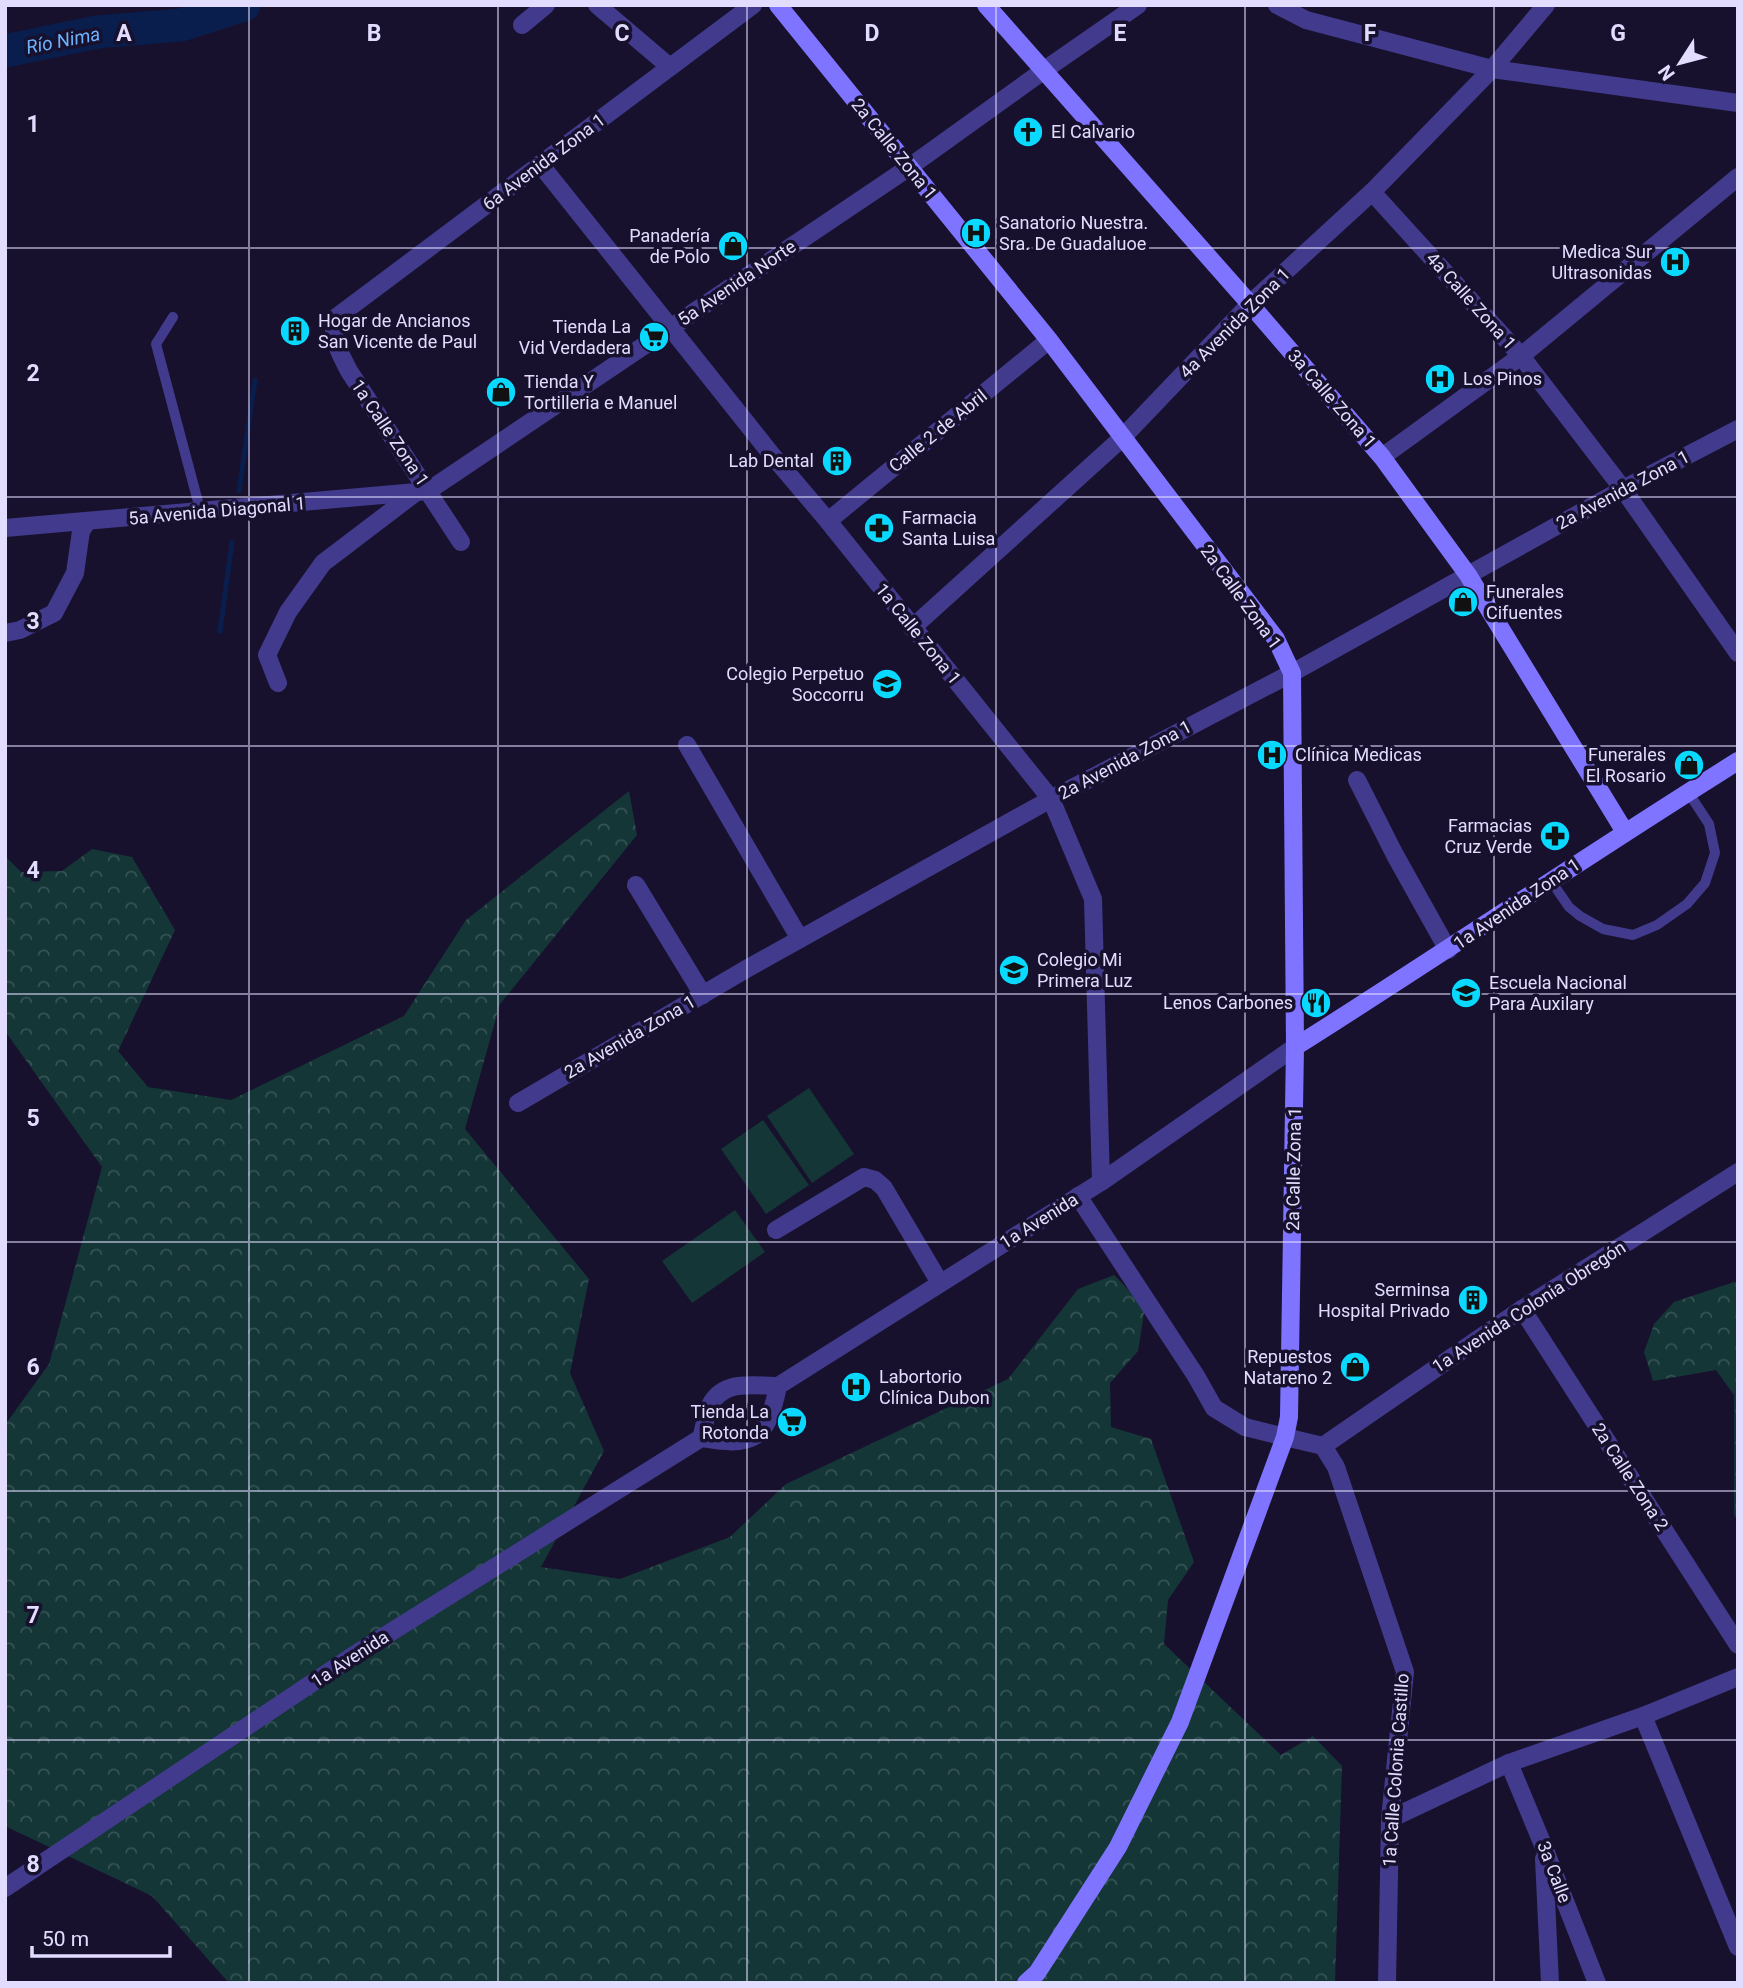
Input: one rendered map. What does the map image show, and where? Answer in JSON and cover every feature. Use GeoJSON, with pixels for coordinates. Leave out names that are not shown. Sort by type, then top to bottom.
{"type":"FeatureCollection","features":[{"type":"Feature","properties":{"kind":"main road","name":"2a Calle Zona 1"},"geometry":{"type":"LineString","coordinates":[[778,5],[1049,340],[1276,639],[1292,674],[1295,1047],[1289,1417],[1285,1437],[1180,1722],[1118,1847],[1037,1973],[1026,1983]]}},
{"type":"Feature","properties":{"kind":"main road","name":"3a Calle Zona 1"},"geometry":{"type":"LineString","coordinates":[[986,5],[1382,457],[1468,575],[1625,832]]}},
{"type":"Feature","properties":{"kind":"main road","name":"1a Avenida Zona 1"},"geometry":{"type":"LineString","coordinates":[[1295,1047],[1738,761]]}},
{"type":"Feature","properties":{"kind":"street"},"geometry":{"type":"LineString","coordinates":[[522,25],[546,5]]}},
{"type":"Feature","properties":{"kind":"street"},"geometry":{"type":"LineString","coordinates":[[597,5],[670,67]]}},
{"type":"Feature","properties":{"kind":"street","name":"6a Avenida Zona 1"},"geometry":{"type":"LineString","coordinates":[[334,319],[754,5]]}},
{"type":"Feature","properties":{"kind":"street","name":"5a Avenida Norte"},"geometry":{"type":"LineString","coordinates":[[278,683],[267,655],[288,612],[323,563],[422,492],[908,168],[1138,5]]}},
{"type":"Feature","properties":{"kind":"street"},"geometry":{"type":"LineString","coordinates":[[1277,5],[1306,20],[1492,69],[1738,103]]}},
{"type":"Feature","properties":{"kind":"street","name":"4a Avenida Zona 1"},"geometry":{"type":"LineString","coordinates":[[912,628],[1122,438],[1250,304],[1372,191],[1492,69],[1546,5]]}},
{"type":"Feature","properties":{"kind":"street","name":"1a Calle Zona 1"},"geometry":{"type":"LineString","coordinates":[[540,164],[1051,799],[1093,899],[1101,1182]]}},
{"type":"Feature","properties":{"kind":"street"},"geometry":{"type":"LineString","coordinates":[[1382,457],[1521,356],[1738,177]]}},
{"type":"Feature","properties":{"kind":"street","name":"4a Calle Zona 1"},"geometry":{"type":"LineString","coordinates":[[1372,191],[1521,356],[1623,489],[1738,653]]}},
{"type":"Feature","properties":{"kind":"street","name":"1a Calle Zona 1"},"geometry":{"type":"LineString","coordinates":[[334,319],[333,332],[349,371],[422,492],[461,542]]}},
{"type":"Feature","properties":{"kind":"street","name":"Calle 2 de Abril"},"geometry":{"type":"LineString","coordinates":[[828,521],[1049,340]]}},
{"type":"Feature","properties":{"kind":"street","name":"2a Avenida Zona 1"},"geometry":{"type":"LineString","coordinates":[[518,1103],[800,939],[1051,799],[1292,674],[1623,489],[1738,429]]}},
{"type":"Feature","properties":{"kind":"street","name":"5a Avenida Diagonal 1"},"geometry":{"type":"LineString","coordinates":[[5,528],[422,492]]}},
{"type":"Feature","properties":{"kind":"street"},"geometry":{"type":"LineString","coordinates":[[5,633],[20,630],[54,613],[75,573],[81,531],[87,522]]}},
{"type":"Feature","properties":{"kind":"street"},"geometry":{"type":"LineString","coordinates":[[687,745],[800,939]]}},
{"type":"Feature","properties":{"kind":"street"},"geometry":{"type":"LineString","coordinates":[[1357,780],[1448,950]]}},
{"type":"Feature","properties":{"kind":"street"},"geometry":{"type":"LineString","coordinates":[[636,885],[703,995]]}},
{"type":"Feature","properties":{"kind":"street","name":"1a Avenida"},"geometry":{"type":"LineString","coordinates":[[773,1386],[1101,1182],[1295,1047]]}},
{"type":"Feature","properties":{"kind":"street","name":"1a Avenida Colonia Obregón"},"geometry":{"type":"LineString","coordinates":[[1323,1446],[1522,1309],[1738,1172]]}},
{"type":"Feature","properties":{"kind":"street"},"geometry":{"type":"LineString","coordinates":[[776,1230],[864,1177],[875,1180],[884,1188],[940,1283]]}},
{"type":"Feature","properties":{"kind":"street"},"geometry":{"type":"LineString","coordinates":[[1078,1196],[1196,1376],[1214,1408],[1245,1427],[1323,1446]]}},
{"type":"Feature","properties":{"kind":"street","name":"2a Calle Zona 2"},"geometry":{"type":"LineString","coordinates":[[1522,1309],[1738,1645]]}},
{"type":"Feature","properties":{"kind":"street"},"geometry":{"type":"LineString","coordinates":[[740,1384],[773,1386],[775,1403],[767,1423],[752,1438],[731,1443],[701,1438],[713,1402],[729,1387],[740,1384]]}},
{"type":"Feature","properties":{"kind":"street","name":"1a Avenida"},"geometry":{"type":"LineString","coordinates":[[5,1888],[351,1657],[701,1438]]}},
{"type":"Feature","properties":{"kind":"street","name":"1a Calle Colonia Castillo"},"geometry":{"type":"LineString","coordinates":[[1323,1446],[1336,1467],[1405,1672],[1390,1819],[1387,1983]]}},
{"type":"Feature","properties":{"kind":"street"},"geometry":{"type":"LineString","coordinates":[[1390,1819],[1509,1763],[1643,1716],[1738,1677]]}},
{"type":"Feature","properties":{"kind":"street"},"geometry":{"type":"LineString","coordinates":[[1643,1716],[1738,1947]]}},
{"type":"Feature","properties":{"kind":"street","name":"3a Calle"},"geometry":{"type":"LineString","coordinates":[[1509,1763],[1595,1982]]}},
{"type":"Feature","properties":{"kind":"street"},"geometry":{"type":"LineString","coordinates":[[1543,1845],[1550,1983]]}},
{"type":"Feature","properties":{"kind":"lane"},"geometry":{"type":"LineString","coordinates":[[173,317],[156,344],[201,513]]}},
{"type":"Feature","properties":{"kind":"lane"},"geometry":{"type":"LineString","coordinates":[[1551,881],[1569,907],[1603,929],[1633,935],[1657,925],[1687,904],[1705,883],[1715,853],[1709,824],[1688,792]]}},
{"type":"Feature","properties":{"kind":"green space"},"geometry":{"type":"Polygon","coordinates":[[[629,791],[637,835],[500,1004],[465,1129],[589,1279],[570,1373],[604,1451],[541,1567],[620,1579],[730,1537],[786,1484],[1008,1379],[1078,1289],[1114,1275],[1145,1307],[1138,1351],[1110,1383],[1111,1427],[1151,1439],[1194,1562],[1168,1600],[1164,1644],[1281,1755],[1313,1736],[1342,1766],[1335,1983],[229,1983],[152,1896],[5,1826],[5,1425],[49,1364],[102,1167],[5,1031],[5,856],[21,872],[62,871],[92,849],[132,857],[175,930],[118,1051],[148,1087],[231,1100],[404,1016],[466,920],[629,791]]]}},
{"type":"Feature","properties":{"kind":"green space"},"geometry":{"type":"Polygon","coordinates":[[[809,1088],[854,1154],[812,1183],[767,1116],[809,1088]]]}},
{"type":"Feature","properties":{"kind":"green space"},"geometry":{"type":"Polygon","coordinates":[[[763,1120],[809,1185],[766,1214],[721,1149],[763,1120]]]}},
{"type":"Feature","properties":{"kind":"green space"},"geometry":{"type":"Polygon","coordinates":[[[735,1210],[765,1252],[692,1303],[662,1261],[735,1210]]]}},
{"type":"Feature","properties":{"kind":"green space"},"geometry":{"type":"Polygon","coordinates":[[[1738,1282],[1738,1521],[1734,1515],[1734,1395],[1716,1370],[1653,1381],[1644,1352],[1654,1324],[1674,1302],[1738,1282]]]}},
{"type":"Feature","properties":{"kind":"waterway","name":"Río Nima"},"geometry":{"type":"LineString","coordinates":[[5,51],[97,32],[181,25],[244,5]]}},
{"type":"Feature","properties":{"kind":"waterway"},"geometry":{"type":"LineString","coordinates":[[239,491],[255,380]]}},
{"type":"Feature","properties":{"kind":"waterway"},"geometry":{"type":"LineString","coordinates":[[220,631],[232,542]]}},
{"type":"Feature","properties":{"kind":"place","name":"El Calvario"},"geometry":{"type":"Point","coordinates":[1028,132]}},
{"type":"Feature","properties":{"kind":"place","name":"Sanatorio Nuestra. Sra. De Guadaluoe"},"geometry":{"type":"Point","coordinates":[976,233]}},
{"type":"Feature","properties":{"kind":"place","name":"Panadería de Polo"},"geometry":{"type":"Point","coordinates":[733,246]}},
{"type":"Feature","properties":{"kind":"place","name":"Medica Sur Ultrasonidas"},"geometry":{"type":"Point","coordinates":[1675,262]}},
{"type":"Feature","properties":{"kind":"place","name":"Hogar de Ancianos San Vicente de Paul"},"geometry":{"type":"Point","coordinates":[295,331]}},
{"type":"Feature","properties":{"kind":"place","name":"Tienda La Vid Verdadera"},"geometry":{"type":"Point","coordinates":[654,337]}},
{"type":"Feature","properties":{"kind":"place","name":"Los Pinos"},"geometry":{"type":"Point","coordinates":[1440,379]}},
{"type":"Feature","properties":{"kind":"place","name":"Tienda Y Tortilleria e Manuel"},"geometry":{"type":"Point","coordinates":[501,392]}},
{"type":"Feature","properties":{"kind":"place","name":"Lab Dental"},"geometry":{"type":"Point","coordinates":[837,461]}},
{"type":"Feature","properties":{"kind":"place","name":"Farmacia Santa Luisa"},"geometry":{"type":"Point","coordinates":[879,528]}},
{"type":"Feature","properties":{"kind":"place","name":"Funerales Cifuentes"},"geometry":{"type":"Point","coordinates":[1463,602]}},
{"type":"Feature","properties":{"kind":"place","name":"Colegio Perpetuo Soccorru"},"geometry":{"type":"Point","coordinates":[887,684]}},
{"type":"Feature","properties":{"kind":"place","name":"Clínica Medicas"},"geometry":{"type":"Point","coordinates":[1272,755]}},
{"type":"Feature","properties":{"kind":"place","name":"Funerales El Rosario"},"geometry":{"type":"Point","coordinates":[1689,765]}},
{"type":"Feature","properties":{"kind":"place","name":"Farmacias Cruz Verde"},"geometry":{"type":"Point","coordinates":[1555,836]}},
{"type":"Feature","properties":{"kind":"place","name":"Colegio Mi Primera Luz"},"geometry":{"type":"Point","coordinates":[1014,970]}},
{"type":"Feature","properties":{"kind":"place","name":"Escuela Nacional Para Auxilary"},"geometry":{"type":"Point","coordinates":[1466,993]}},
{"type":"Feature","properties":{"kind":"place","name":"Lenos Carbones"},"geometry":{"type":"Point","coordinates":[1316,1003]}},
{"type":"Feature","properties":{"kind":"place","name":"Serminsa Hospital Privado"},"geometry":{"type":"Point","coordinates":[1473,1300]}},
{"type":"Feature","properties":{"kind":"place","name":"Repuestos Natareno 2"},"geometry":{"type":"Point","coordinates":[1355,1367]}},
{"type":"Feature","properties":{"kind":"place","name":"Labortorio Clínica Dubon"},"geometry":{"type":"Point","coordinates":[856,1387]}},
{"type":"Feature","properties":{"kind":"place","name":"Tienda La Rotonda"},"geometry":{"type":"Point","coordinates":[792,1422]}}]}
